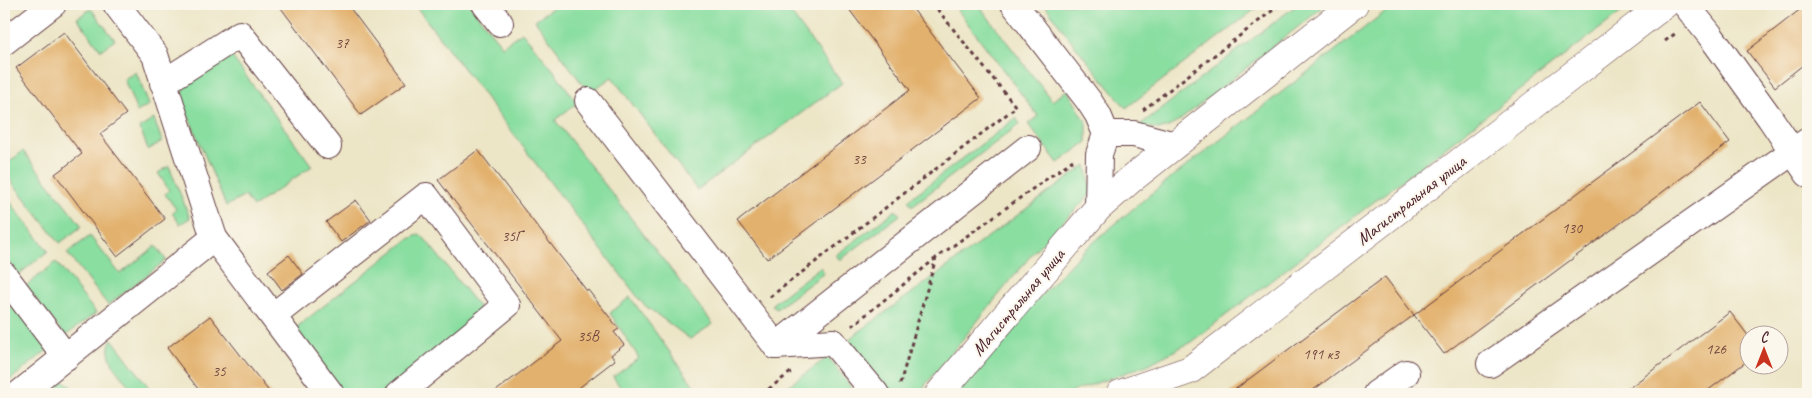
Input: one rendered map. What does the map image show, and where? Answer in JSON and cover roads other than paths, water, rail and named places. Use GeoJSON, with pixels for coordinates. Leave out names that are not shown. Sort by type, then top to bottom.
{"type":"FeatureCollection","features":[{"type":"Feature","properties":{"kind":"main road","name":"Магистральная улица"},"geometry":{"type":"LineString","coordinates":[[940,394],[1098,208],[1175,144],[1354,4]]}},
{"type":"Feature","properties":{"kind":"main road","name":"Магистральная улица"},"geometry":{"type":"LineString","coordinates":[[1190,370],[1665,4]]}},
{"type":"Feature","properties":{"kind":"main road"},"geometry":{"type":"LineString","coordinates":[[1120,394],[1190,370]]}},
{"type":"Feature","properties":{"kind":"street"},"geometry":{"type":"LineString","coordinates":[[4,42],[53,4]]}},
{"type":"Feature","properties":{"kind":"street"},"geometry":{"type":"LineString","coordinates":[[116,4],[155,55],[214,238],[331,394]]}},
{"type":"Feature","properties":{"kind":"street"},"geometry":{"type":"LineString","coordinates":[[1014,4],[1089,101],[1106,134],[1099,154],[1098,208]]}},
{"type":"Feature","properties":{"kind":"street"},"geometry":{"type":"LineString","coordinates":[[1685,4],[1710,35],[1764,110],[1800,146],[1808,174]]}},
{"type":"Feature","properties":{"kind":"street"},"geometry":{"type":"LineString","coordinates":[[163,83],[240,34],[328,146]]}},
{"type":"Feature","properties":{"kind":"street"},"geometry":{"type":"LineString","coordinates":[[588,100],[776,346]]}},
{"type":"Feature","properties":{"kind":"street"},"geometry":{"type":"LineString","coordinates":[[1106,134],[1134,134],[1175,144]]}},
{"type":"Feature","properties":{"kind":"street"},"geometry":{"type":"LineString","coordinates":[[1490,364],[1800,146]]}},
{"type":"Feature","properties":{"kind":"street"},"geometry":{"type":"LineString","coordinates":[[776,346],[1028,148]]}},
{"type":"Feature","properties":{"kind":"street"},"geometry":{"type":"LineString","coordinates":[[273,316],[426,196],[507,305],[399,394]]}},
{"type":"Feature","properties":{"kind":"street"},"geometry":{"type":"LineString","coordinates":[[19,394],[214,238]]}},
{"type":"Feature","properties":{"kind":"street"},"geometry":{"type":"LineString","coordinates":[[4,275],[66,356]]}},
{"type":"Feature","properties":{"kind":"street"},"geometry":{"type":"LineString","coordinates":[[776,346],[833,342],[888,390]]}},
{"type":"Feature","properties":{"kind":"street","name":"Магистральная улица"},"geometry":{"type":"LineString","coordinates":[[1157,394],[1190,370]]}},
{"type":"Feature","properties":{"kind":"street"},"geometry":{"type":"LineString","coordinates":[[1376,394],[1406,373]]}}]}
